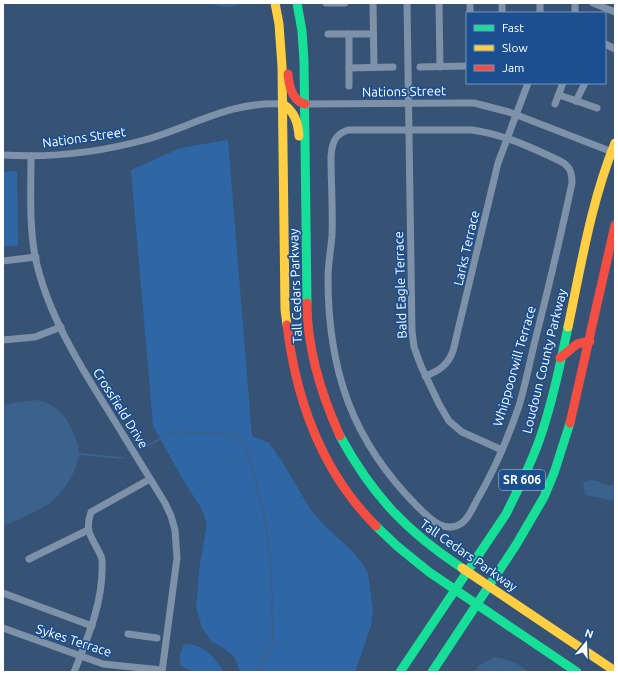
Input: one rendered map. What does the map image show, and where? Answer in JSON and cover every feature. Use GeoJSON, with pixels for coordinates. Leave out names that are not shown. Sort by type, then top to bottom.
{"type":"FeatureCollection","features":[{"type":"Feature","properties":{"kind":"main road","name":"Tall Cedars Parkway"},"geometry":{"type":"LineString","coordinates":[[275,3],[281,42],[284,310],[287,338],[292,363],[306,414],[328,461],[357,504],[390,540],[411,558],[455,589],[578,672]]}},
{"type":"Feature","properties":{"kind":"main road","name":"Tall Cedars Parkway"},"geometry":{"type":"LineString","coordinates":[[297,3],[302,31],[304,61],[307,324],[312,358],[328,412],[345,447],[377,495],[409,529],[443,555],[615,671]]}},
{"type":"Feature","properties":{"kind":"main road"},"geometry":{"type":"LineString","coordinates":[[281,42],[287,51],[290,88],[295,98],[301,104],[304,104]]}},
{"type":"Feature","properties":{"kind":"main road"},"geometry":{"type":"LineString","coordinates":[[282,104],[289,108],[298,122],[299,152],[305,161]]}},
{"type":"Feature","properties":{"kind":"main road","name":"Loudoun County Parkway"},"geometry":{"type":"LineString","coordinates":[[400,672],[506,514],[530,462],[547,416],[596,200],[613,153],[615,143]]}},
{"type":"Feature","properties":{"kind":"main road","name":"SR 606"},"geometry":{"type":"LineString","coordinates":[[432,672],[535,515],[554,473],[568,432],[590,341],[615,225]]}},
{"type":"Feature","properties":{"kind":"main road"},"geometry":{"type":"LineString","coordinates":[[560,358],[581,341],[590,341]]}},
{"type":"Feature","properties":{"kind":"street"},"geometry":{"type":"LineString","coordinates":[[326,3],[345,3]]}},
{"type":"Feature","properties":{"kind":"street"},"geometry":{"type":"LineString","coordinates":[[373,3],[374,67]]}},
{"type":"Feature","properties":{"kind":"street","name":"Bald Eagle Terrace"},"geometry":{"type":"LineString","coordinates":[[407,3],[412,331],[417,357],[443,412],[456,427],[462,432],[502,450]]}},
{"type":"Feature","properties":{"kind":"street"},"geometry":{"type":"LineString","coordinates":[[439,3],[440,67]]}},
{"type":"Feature","properties":{"kind":"street"},"geometry":{"type":"LineString","coordinates":[[593,3],[615,12]]}},
{"type":"Feature","properties":{"kind":"street"},"geometry":{"type":"LineString","coordinates":[[328,34],[373,34]]}},
{"type":"Feature","properties":{"kind":"street"},"geometry":{"type":"LineString","coordinates":[[349,34],[350,86]]}},
{"type":"Feature","properties":{"kind":"street"},"geometry":{"type":"LineString","coordinates":[[606,44],[615,49]]}},
{"type":"Feature","properties":{"kind":"street"},"geometry":{"type":"LineString","coordinates":[[420,67],[466,66]]}},
{"type":"Feature","properties":{"kind":"street"},"geometry":{"type":"LineString","coordinates":[[349,68],[393,67]]}},
{"type":"Feature","properties":{"kind":"street","name":"Larks Terrace"},"geometry":{"type":"LineString","coordinates":[[425,376],[441,368],[449,360],[453,351],[498,163],[528,84]]}},
{"type":"Feature","properties":{"kind":"street"},"geometry":{"type":"LineString","coordinates":[[555,104],[563,84]]}},
{"type":"Feature","properties":{"kind":"street"},"geometry":{"type":"LineString","coordinates":[[576,101],[584,84]]}},
{"type":"Feature","properties":{"kind":"street"},"geometry":{"type":"LineString","coordinates":[[559,95],[597,108]]}},
{"type":"Feature","properties":{"kind":"street","name":"Nations Street"},"geometry":{"type":"LineString","coordinates":[[304,104],[466,103],[488,106],[516,114],[613,153]]}},
{"type":"Feature","properties":{"kind":"street","name":"Nations Street"},"geometry":{"type":"LineString","coordinates":[[3,155],[31,156],[64,154],[121,145],[170,132],[230,109],[262,104],[282,104]]}},
{"type":"Feature","properties":{"kind":"street","name":"Whippoorwill Terrace"},"geometry":{"type":"LineString","coordinates":[[348,130],[472,130],[488,132],[508,139],[564,163],[570,169],[572,183],[558,250],[519,406],[502,450],[484,488],[464,522],[455,526],[441,526],[407,496],[380,464],[360,430],[346,397],[336,362],[329,322],[328,276],[332,236],[332,145],[337,136],[348,130]]}},
{"type":"Feature","properties":{"kind":"street","name":"Crossfield Drive"},"geometry":{"type":"LineString","coordinates":[[31,156],[32,228],[36,257],[46,293],[61,328],[84,372],[165,503],[171,516],[177,544],[177,558],[162,671]]}},
{"type":"Feature","properties":{"kind":"street"},"geometry":{"type":"LineString","coordinates":[[3,261],[36,257]]}},
{"type":"Feature","properties":{"kind":"street"},"geometry":{"type":"LineString","coordinates":[[3,340],[34,337],[61,328]]}},
{"type":"Feature","properties":{"kind":"street"},"geometry":{"type":"LineString","coordinates":[[74,672],[96,613],[102,576],[103,559],[88,530],[88,521],[91,512],[150,479]]}},
{"type":"Feature","properties":{"kind":"street"},"geometry":{"type":"LineString","coordinates":[[29,559],[88,530]]}},
{"type":"Feature","properties":{"kind":"street"},"geometry":{"type":"LineString","coordinates":[[3,593],[92,626]]}},
{"type":"Feature","properties":{"kind":"street","name":"Sykes Terrace"},"geometry":{"type":"LineString","coordinates":[[3,628],[80,657],[103,664],[162,671]]}},
{"type":"Feature","properties":{"kind":"street"},"geometry":{"type":"LineString","coordinates":[[128,634],[157,638]]}},
{"type":"Feature","properties":{"kind":"shaded area"},"geometry":{"type":"Polygon","coordinates":[[[208,3],[241,3],[233,7],[221,7],[208,3]]]}},
{"type":"Feature","properties":{"kind":"shaded area"},"geometry":{"type":"Polygon","coordinates":[[[228,140],[252,436],[269,443],[282,461],[309,507],[321,522],[353,552],[364,566],[368,574],[373,610],[371,626],[355,672],[240,672],[235,658],[225,649],[211,641],[202,628],[196,607],[200,564],[207,523],[200,506],[186,485],[153,426],[131,170],[180,148],[228,140]]]}},
{"type":"Feature","properties":{"kind":"shaded area"},"geometry":{"type":"Polygon","coordinates":[[[17,171],[18,246],[3,246],[3,172],[17,171]]]}},
{"type":"Feature","properties":{"kind":"shaded area"},"geometry":{"type":"Polygon","coordinates":[[[39,400],[51,405],[66,419],[78,444],[78,461],[72,476],[62,491],[51,502],[35,512],[3,526],[3,405],[39,400]]]}},
{"type":"Feature","properties":{"kind":"shaded area"},"geometry":{"type":"Polygon","coordinates":[[[591,480],[598,481],[606,485],[615,485],[615,501],[585,495],[583,482],[591,480]]]}},
{"type":"Feature","properties":{"kind":"shaded area"},"geometry":{"type":"Polygon","coordinates":[[[184,644],[198,646],[208,652],[224,672],[196,672],[180,665],[180,655],[184,644]]]}},
{"type":"Feature","properties":{"kind":"shaded area"},"geometry":{"type":"Polygon","coordinates":[[[494,657],[512,662],[521,666],[528,672],[474,672],[478,666],[494,657]]]}},
{"type":"Feature","properties":{"kind":"waterway"},"geometry":{"type":"LineString","coordinates":[[144,447],[175,432],[238,435],[249,457],[263,509],[271,564],[273,643],[257,672]]}},
{"type":"Feature","properties":{"kind":"waterway"},"geometry":{"type":"LineString","coordinates":[[79,454],[122,458]]}},
{"type":"Feature","properties":{"kind":"traffic: fast"},"geometry":{"type":"LineString","coordinates":[[297,3],[302,31],[304,61],[307,303]]}},
{"type":"Feature","properties":{"kind":"traffic: fast"},"geometry":{"type":"LineString","coordinates":[[400,672],[506,514],[515,496],[532,460],[544,427],[568,327]]}},
{"type":"Feature","properties":{"kind":"traffic: fast"},"geometry":{"type":"LineString","coordinates":[[432,672],[516,545],[544,497],[554,473],[570,423]]}},
{"type":"Feature","properties":{"kind":"traffic: fast"},"geometry":{"type":"LineString","coordinates":[[340,436],[365,476],[392,510],[407,526],[462,568]]}},
{"type":"Feature","properties":{"kind":"traffic: fast"},"geometry":{"type":"LineString","coordinates":[[376,526],[397,546],[429,572],[577,672]]}},
{"type":"Feature","properties":{"kind":"traffic: slow"},"geometry":{"type":"LineString","coordinates":[[275,3],[279,24],[282,66],[285,310],[287,325]]}},
{"type":"Feature","properties":{"kind":"traffic: slow"},"geometry":{"type":"LineString","coordinates":[[283,104],[293,114],[298,127],[299,136]]}},
{"type":"Feature","properties":{"kind":"traffic: slow"},"geometry":{"type":"LineString","coordinates":[[568,327],[593,211],[599,188],[615,143]]}},
{"type":"Feature","properties":{"kind":"traffic: slow"},"geometry":{"type":"LineString","coordinates":[[462,568],[615,671]]}},
{"type":"Feature","properties":{"kind":"traffic: jam"},"geometry":{"type":"LineString","coordinates":[[288,74],[290,88],[294,96],[297,100],[305,104]]}},
{"type":"Feature","properties":{"kind":"traffic: jam"},"geometry":{"type":"LineString","coordinates":[[570,423],[615,225]]}},
{"type":"Feature","properties":{"kind":"traffic: jam"},"geometry":{"type":"LineString","coordinates":[[307,303],[309,338],[312,355],[321,388],[340,436]]}},
{"type":"Feature","properties":{"kind":"traffic: jam"},"geometry":{"type":"LineString","coordinates":[[287,325],[297,380],[305,407],[326,458],[357,505],[376,526]]}},
{"type":"Feature","properties":{"kind":"traffic: jam"},"geometry":{"type":"LineString","coordinates":[[560,358],[577,344],[590,341]]}}]}
